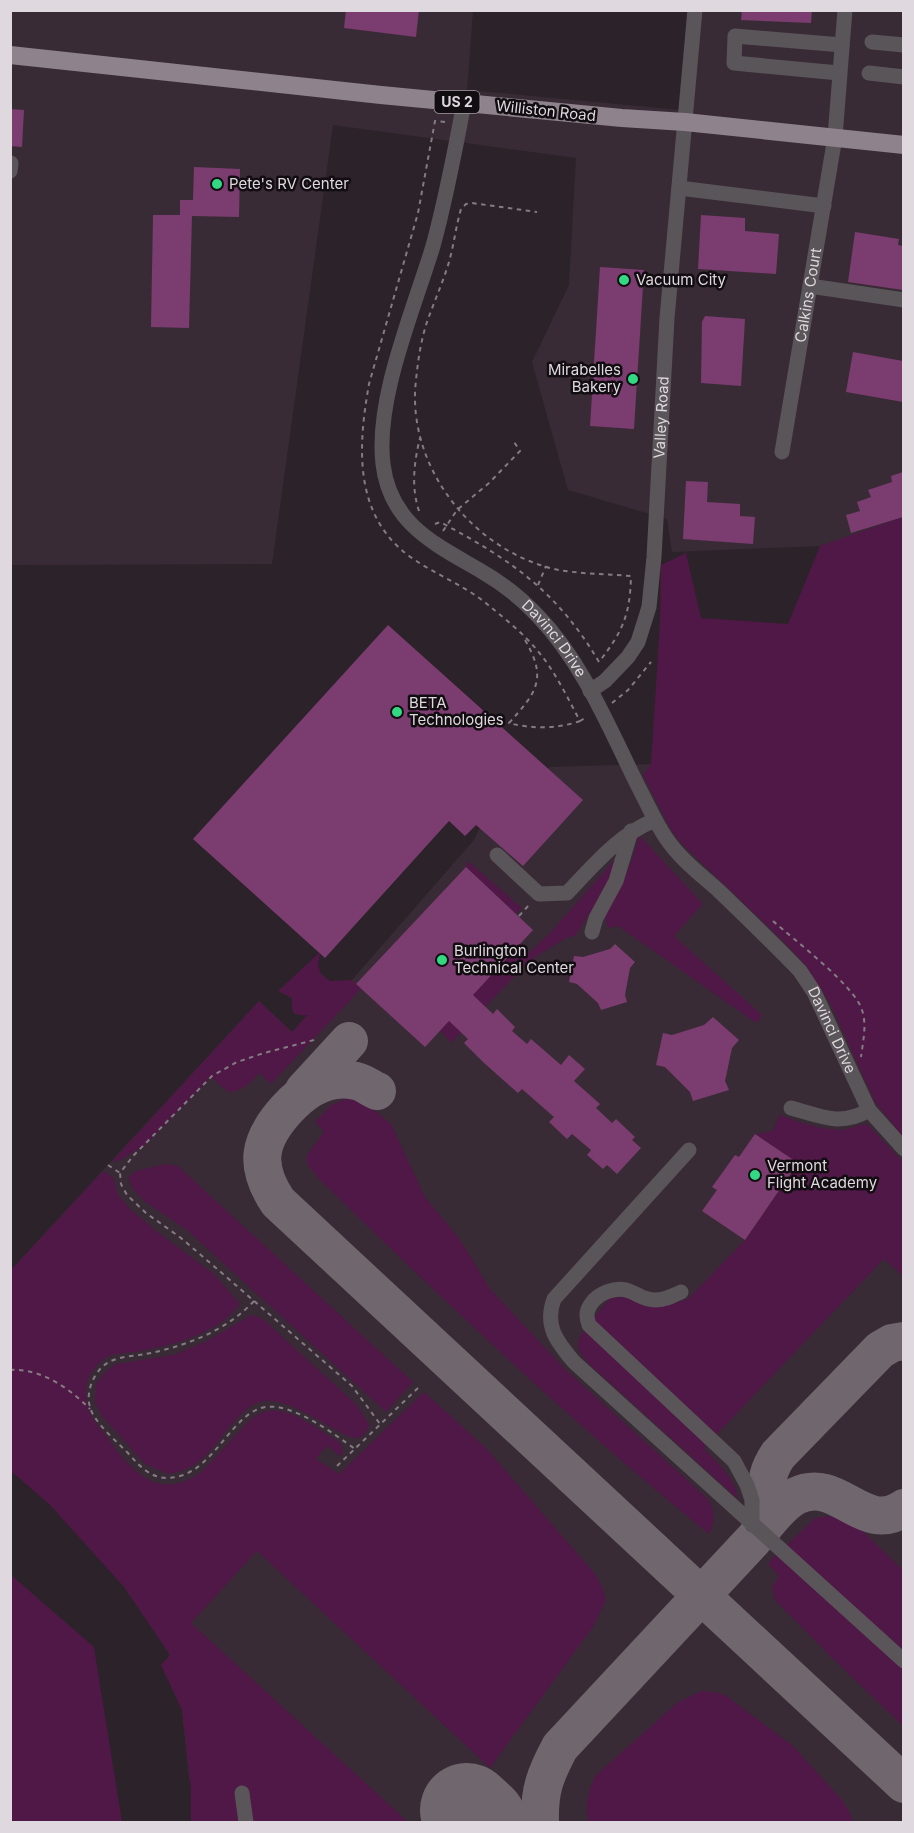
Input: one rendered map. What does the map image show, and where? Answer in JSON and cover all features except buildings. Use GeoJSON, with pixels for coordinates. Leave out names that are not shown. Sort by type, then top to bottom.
{"type":"FeatureCollection","features":[{"type":"Feature","properties":{"kind":"main road","name":"Williston Road"},"geometry":{"type":"LineString","coordinates":[[10,55],[464,103],[685,122],[903,145]]}},
{"type":"Feature","properties":{"kind":"street","name":"Valley Road"},"geometry":{"type":"LineString","coordinates":[[590,691],[605,681],[628,657],[638,642],[649,607],[654,557],[667,318],[695,10]]}},
{"type":"Feature","properties":{"kind":"street","name":"Calkins Court"},"geometry":{"type":"LineString","coordinates":[[782,453],[835,137],[845,10]]}},
{"type":"Feature","properties":{"kind":"street"},"geometry":{"type":"LineString","coordinates":[[839,73],[734,63],[735,36],[842,45]]}},
{"type":"Feature","properties":{"kind":"street"},"geometry":{"type":"LineString","coordinates":[[872,42],[903,45]]}},
{"type":"Feature","properties":{"kind":"street"},"geometry":{"type":"LineString","coordinates":[[869,74],[903,77]]}},
{"type":"Feature","properties":{"kind":"street","name":"Davinci Drive"},"geometry":{"type":"LineString","coordinates":[[464,103],[440,219],[393,375],[386,408],[382,446],[385,478],[398,507],[416,530],[435,545],[483,572],[522,600],[552,632],[590,691],[665,837],[684,860],[800,971],[814,992],[869,1110],[903,1149]]}},
{"type":"Feature","properties":{"kind":"street"},"geometry":{"type":"LineString","coordinates":[[679,188],[824,206]]}},
{"type":"Feature","properties":{"kind":"street"},"geometry":{"type":"LineString","coordinates":[[810,286],[903,300]]}},
{"type":"Feature","properties":{"kind":"street"},"geometry":{"type":"LineString","coordinates":[[497,855],[539,894],[567,893],[619,839],[655,820]]}},
{"type":"Feature","properties":{"kind":"street"},"geometry":{"type":"LineString","coordinates":[[592,932],[596,918],[616,881],[631,831]]}},
{"type":"Feature","properties":{"kind":"street"},"geometry":{"type":"LineString","coordinates":[[791,1108],[838,1120],[850,1119],[869,1110]]}},
{"type":"Feature","properties":{"kind":"street"},"geometry":{"type":"LineString","coordinates":[[689,1150],[559,1293],[551,1309],[549,1322],[558,1344],[574,1362],[903,1661]]}},
{"type":"Feature","properties":{"kind":"street"},"geometry":{"type":"LineString","coordinates":[[681,1292],[666,1299],[652,1300],[640,1298],[627,1290],[613,1290],[596,1297],[587,1310],[586,1318],[589,1325],[734,1461],[752,1500],[752,1525]]}},
{"type":"Feature","properties":{"kind":"street"},"geometry":{"type":"LineString","coordinates":[[242,1793],[246,1822]]}},
{"type":"Feature","properties":{"kind":"path"},"geometry":{"type":"LineString","coordinates":[[434,525],[440,522],[446,525],[496,554],[538,585],[573,622],[598,662],[612,645],[623,626],[630,601],[631,576],[564,570],[546,566],[500,546],[457,510],[430,466],[420,438],[415,409],[416,382],[422,342],[449,262],[461,209],[466,204],[472,203],[537,212]]}},
{"type":"Feature","properties":{"kind":"path"},"geometry":{"type":"LineString","coordinates":[[420,438],[414,475],[417,504],[422,518]]}},
{"type":"Feature","properties":{"kind":"path"},"geometry":{"type":"LineString","coordinates":[[435,545],[457,510],[489,483],[520,451],[514,442]]}},
{"type":"Feature","properties":{"kind":"path"},"geometry":{"type":"LineString","coordinates":[[538,585],[546,566]]}},
{"type":"Feature","properties":{"kind":"path"},"geometry":{"type":"LineString","coordinates":[[524,637],[533,653],[538,671],[536,685],[531,699],[509,723],[525,728],[580,721]]}},
{"type":"Feature","properties":{"kind":"path"},"geometry":{"type":"LineString","coordinates":[[611,703],[628,690],[651,662]]}},
{"type":"Feature","properties":{"kind":"path"},"geometry":{"type":"LineString","coordinates":[[314,1040],[237,1062],[212,1076],[133,1156],[120,1173],[121,1184],[127,1195],[140,1207],[181,1238],[352,1386],[380,1424]]}},
{"type":"Feature","properties":{"kind":"path"},"geometry":{"type":"LineString","coordinates":[[108,1165],[120,1173]]}},
{"type":"Feature","properties":{"kind":"path"},"geometry":{"type":"LineString","coordinates":[[90,1408],[89,1394],[92,1379],[109,1361],[181,1346],[214,1331],[241,1315],[254,1300]]}},
{"type":"Feature","properties":{"kind":"path"},"geometry":{"type":"LineString","coordinates":[[10,1370],[21,1369],[36,1373],[69,1391],[90,1408],[143,1471],[156,1478],[170,1479],[191,1473],[207,1460],[250,1413],[267,1406],[289,1410],[322,1427],[355,1449]]}},
{"type":"Feature","properties":{"kind":"path"},"geometry":{"type":"LineString","coordinates":[[337,1466],[418,1388]]}},
{"type":"Feature","properties":{"kind":"shaded area"},"geometry":{"type":"Polygon","coordinates":[[[10,11],[473,11],[467,90],[680,110],[687,11],[903,11],[903,568],[820,546],[672,552],[667,519],[568,490],[532,362],[569,285],[576,158],[333,125],[272,564],[11,565],[10,11]]]}},
{"type":"Feature","properties":{"kind":"shaded area"},"geometry":{"type":"Polygon","coordinates":[[[903,517],[903,1137],[875,1102],[831,1005],[807,967],[681,843],[671,830],[643,775],[651,764],[660,622],[661,565],[686,553],[701,618],[788,624],[820,546],[903,517]]]}},
{"type":"Feature","properties":{"kind":"shaded area"},"geometry":{"type":"Polygon","coordinates":[[[651,764],[904,1041],[903,1822],[209,1822],[189,1779],[182,1710],[161,1665],[170,1655],[124,1587],[110,1540],[11,1471],[10,1271],[259,1001],[292,1032],[336,985],[352,980],[474,840],[486,815],[525,777],[550,767],[651,764]]]}},
{"type":"Feature","properties":{"kind":"shaded area"},"geometry":{"type":"Polygon","coordinates":[[[639,835],[703,904],[674,936],[762,1015],[756,1023],[618,926],[608,928],[605,916],[625,877],[639,835]]]}},
{"type":"Feature","properties":{"kind":"shaded area"},"geometry":{"type":"Polygon","coordinates":[[[619,855],[604,891],[575,936],[566,938],[529,961],[451,1043],[440,1030],[520,944],[530,952],[550,933],[619,855]]]}},
{"type":"Feature","properties":{"kind":"shaded area"},"geometry":{"type":"Polygon","coordinates":[[[468,861],[522,908],[516,914],[466,867],[468,861]]]}},
{"type":"Feature","properties":{"kind":"shaded area"},"geometry":{"type":"Polygon","coordinates":[[[320,952],[318,965],[321,974],[330,981],[352,980],[361,989],[271,1084],[259,1073],[245,1087],[228,1092],[211,1077],[145,1145],[117,1162],[113,1160],[259,1001],[292,1032],[307,1015],[295,1014],[292,998],[278,991],[320,952]]]}},
{"type":"Feature","properties":{"kind":"shaded area"},"geometry":{"type":"Polygon","coordinates":[[[348,1098],[360,1098],[391,1124],[425,1197],[461,1241],[490,1289],[566,1370],[708,1499],[714,1516],[709,1534],[608,1449],[510,1361],[319,1179],[307,1164],[307,1155],[324,1132],[315,1122],[331,1105],[348,1098]]]}},
{"type":"Feature","properties":{"kind":"shaded area"},"geometry":{"type":"Polygon","coordinates":[[[779,1115],[832,1130],[868,1125],[903,1162],[903,1276],[884,1259],[716,1435],[593,1319],[610,1298],[624,1297],[640,1303],[667,1305],[688,1299],[745,1240],[798,1164],[755,1134],[773,1131],[779,1115]]]}},
{"type":"Feature","properties":{"kind":"shaded area"},"geometry":{"type":"Polygon","coordinates":[[[165,1164],[178,1166],[413,1382],[386,1412],[188,1231],[144,1201],[133,1189],[128,1177],[136,1171],[165,1164]]]}},
{"type":"Feature","properties":{"kind":"shaded area"},"geometry":{"type":"Polygon","coordinates":[[[103,1171],[113,1177],[118,1195],[130,1209],[214,1274],[240,1304],[220,1323],[208,1330],[167,1345],[108,1356],[90,1375],[87,1381],[86,1402],[91,1415],[117,1451],[138,1473],[163,1484],[177,1483],[194,1477],[250,1420],[263,1412],[277,1411],[295,1416],[338,1441],[343,1453],[340,1456],[327,1446],[316,1459],[339,1474],[424,1392],[485,1447],[596,1575],[603,1589],[606,1600],[593,1627],[490,1768],[257,1551],[191,1623],[408,1822],[191,1822],[191,1788],[182,1710],[161,1665],[170,1655],[124,1587],[50,1505],[11,1471],[10,1271],[103,1171]]]}},
{"type":"Feature","properties":{"kind":"shaded area"},"geometry":{"type":"Polygon","coordinates":[[[251,1315],[264,1320],[356,1404],[370,1425],[366,1433],[358,1438],[352,1437],[290,1406],[265,1401],[245,1410],[203,1459],[191,1467],[168,1474],[145,1464],[102,1416],[95,1403],[96,1384],[106,1371],[116,1364],[173,1355],[207,1341],[251,1315]]]}},
{"type":"Feature","properties":{"kind":"shaded area"},"geometry":{"type":"Polygon","coordinates":[[[585,1328],[709,1442],[704,1448],[734,1484],[738,1499],[591,1366],[583,1356],[578,1344],[585,1328]]]}},
{"type":"Feature","properties":{"kind":"shaded area"},"geometry":{"type":"Polygon","coordinates":[[[827,1516],[847,1519],[856,1525],[903,1570],[903,1655],[786,1546],[815,1518],[827,1516]]]}},
{"type":"Feature","properties":{"kind":"shaded area"},"geometry":{"type":"Polygon","coordinates":[[[776,1553],[903,1668],[903,1726],[775,1600],[772,1587],[779,1576],[768,1564],[776,1553]]]}},
{"type":"Feature","properties":{"kind":"shaded area"},"geometry":{"type":"Polygon","coordinates":[[[11,1575],[94,1647],[122,1822],[11,1822],[11,1575]]]}},
{"type":"Feature","properties":{"kind":"shaded area"},"geometry":{"type":"Polygon","coordinates":[[[701,1691],[725,1695],[793,1746],[843,1801],[853,1822],[589,1822],[588,1799],[595,1776],[677,1703],[701,1691]]]}},
{"type":"Feature","properties":{"kind":"taxiway"},"geometry":{"type":"LineString","coordinates":[[304,1090],[349,1041]]}},
{"type":"Feature","properties":{"kind":"taxiway"},"geometry":{"type":"LineString","coordinates":[[377,1091],[359,1082],[345,1079],[335,1080],[308,1090],[286,1110],[270,1132],[262,1154],[265,1177],[278,1202],[904,1784]]}},
{"type":"Feature","properties":{"kind":"taxiway"},"geometry":{"type":"LineString","coordinates":[[760,1532],[766,1509],[769,1475],[778,1455],[880,1350],[892,1343],[904,1341]]}},
{"type":"Feature","properties":{"kind":"taxiway"},"geometry":{"type":"LineString","coordinates":[[540,1822],[544,1783],[560,1747],[784,1505],[796,1496],[811,1492],[825,1493],[875,1515],[889,1515],[904,1508]]}},
{"type":"Feature","properties":{"kind":"runway"},"geometry":{"type":"LineString","coordinates":[[467,1810],[480,1822]]}},
{"type":"Feature","properties":{"kind":"place","name":"Pete's RV Center"},"geometry":{"type":"Point","coordinates":[217,184]}},
{"type":"Feature","properties":{"kind":"place","name":"Vacuum City"},"geometry":{"type":"Point","coordinates":[624,280]}},
{"type":"Feature","properties":{"kind":"place","name":"Mirabelles Bakery"},"geometry":{"type":"Point","coordinates":[633,379]}},
{"type":"Feature","properties":{"kind":"place","name":"BETA Technologies"},"geometry":{"type":"Point","coordinates":[397,712]}},
{"type":"Feature","properties":{"kind":"place","name":"Burlington Technical Center"},"geometry":{"type":"Point","coordinates":[442,960]}},
{"type":"Feature","properties":{"kind":"place","name":"Vermont Flight Academy"},"geometry":{"type":"Point","coordinates":[755,1175]}}]}
